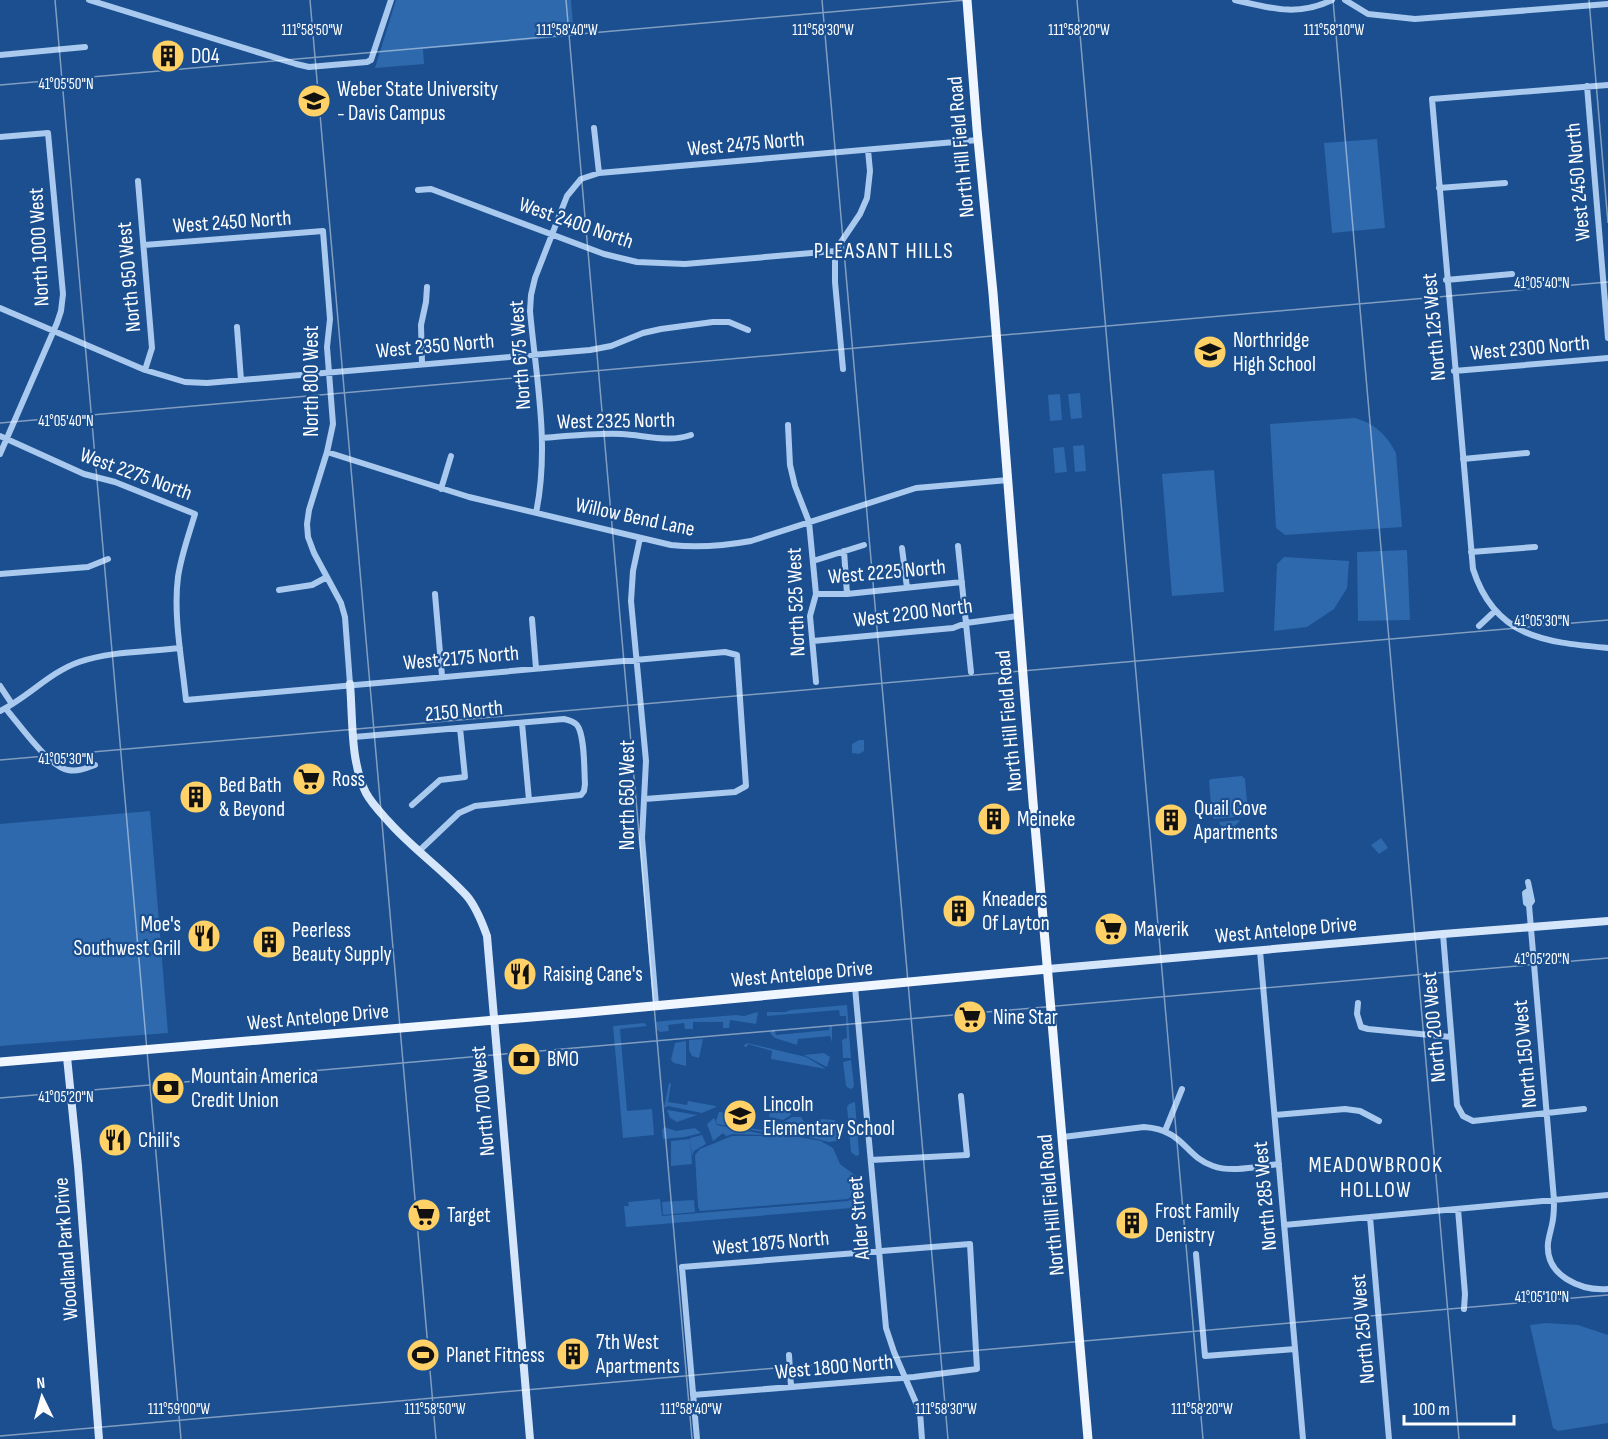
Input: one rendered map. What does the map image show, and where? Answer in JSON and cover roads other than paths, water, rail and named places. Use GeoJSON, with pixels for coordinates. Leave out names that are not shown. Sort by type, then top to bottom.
{"type":"FeatureCollection","features":[{"type":"Feature","properties":{"kind":"main road","name":"North Hill Field Road"},"geometry":{"type":"LineString","coordinates":[[967,0],[1088,1439]]}},
{"type":"Feature","properties":{"kind":"main road","name":"West Antelope Drive"},"geometry":{"type":"LineString","coordinates":[[0,1062],[494,1020],[1048,969]]}},
{"type":"Feature","properties":{"kind":"street"},"geometry":{"type":"LineString","coordinates":[[89,0],[296,64],[309,66],[371,60],[391,0]]}},
{"type":"Feature","properties":{"kind":"street"},"geometry":{"type":"LineString","coordinates":[[1234,0],[1282,11],[1305,10],[1332,0]]}},
{"type":"Feature","properties":{"kind":"street"},"geometry":{"type":"LineString","coordinates":[[1345,0],[1368,14],[1415,19],[1608,4]]}},
{"type":"Feature","properties":{"kind":"street"},"geometry":{"type":"LineString","coordinates":[[0,55],[85,47]]}},
{"type":"Feature","properties":{"kind":"street"},"geometry":{"type":"LineString","coordinates":[[1587,86],[1608,85]]}},
{"type":"Feature","properties":{"kind":"street","name":"North 125 West"},"geometry":{"type":"LineString","coordinates":[[1587,86],[1432,99],[1454,371],[1471,552],[1477,582],[1486,600],[1495,611],[1511,625],[1532,637],[1554,643],[1608,648]]}},
{"type":"Feature","properties":{"kind":"street","name":"West 2450 North"},"geometry":{"type":"LineString","coordinates":[[1587,86],[1605,274],[1608,338]]}},
{"type":"Feature","properties":{"kind":"street"},"geometry":{"type":"LineString","coordinates":[[594,128],[599,173]]}},
{"type":"Feature","properties":{"kind":"street","name":"North 1000 West"},"geometry":{"type":"LineString","coordinates":[[0,137],[48,134],[63,294],[61,311],[3,437],[0,454]]}},
{"type":"Feature","properties":{"kind":"street","name":"West 2475 North"},"geometry":{"type":"LineString","coordinates":[[552,234],[573,186],[581,179],[599,173],[978,140]]}},
{"type":"Feature","properties":{"kind":"street"},"geometry":{"type":"LineString","coordinates":[[843,369],[835,282],[835,251],[860,214],[867,198],[870,171],[868,150]]}},
{"type":"Feature","properties":{"kind":"street","name":"North 950 West"},"geometry":{"type":"LineString","coordinates":[[138,181],[152,348],[145,370]]}},
{"type":"Feature","properties":{"kind":"street"},"geometry":{"type":"LineString","coordinates":[[1439,188],[1505,183]]}},
{"type":"Feature","properties":{"kind":"street","name":"West 2400 North"},"geometry":{"type":"LineString","coordinates":[[418,190],[431,189],[604,254],[637,262],[664,264],[835,251]]}},
{"type":"Feature","properties":{"kind":"street","name":"West 2450 North"},"geometry":{"type":"LineString","coordinates":[[144,245],[323,231]]}},
{"type":"Feature","properties":{"kind":"street","name":"North 800 West"},"geometry":{"type":"LineString","coordinates":[[323,231],[329,303],[328,372],[333,424],[309,510],[308,537],[341,603],[345,617],[354,737],[360,779],[373,804]]}},
{"type":"Feature","properties":{"kind":"street","name":"North 675 West"},"geometry":{"type":"LineString","coordinates":[[536,513],[541,486],[542,438],[530,311],[531,294],[552,234]]}},
{"type":"Feature","properties":{"kind":"street"},"geometry":{"type":"LineString","coordinates":[[1446,280],[1512,274]]}},
{"type":"Feature","properties":{"kind":"street"},"geometry":{"type":"LineString","coordinates":[[422,364],[421,325],[427,287]]}},
{"type":"Feature","properties":{"kind":"street"},"geometry":{"type":"LineString","coordinates":[[0,308],[53,331]]}},
{"type":"Feature","properties":{"kind":"street","name":"West 2350 North"},"geometry":{"type":"LineString","coordinates":[[53,331],[145,370],[185,382],[207,383],[534,355],[611,346],[652,331],[713,322],[729,322],[748,330]]}},
{"type":"Feature","properties":{"kind":"street"},"geometry":{"type":"LineString","coordinates":[[237,327],[241,380]]}},
{"type":"Feature","properties":{"kind":"street","name":"West 2300 North"},"geometry":{"type":"LineString","coordinates":[[1454,371],[1608,358]]}},
{"type":"Feature","properties":{"kind":"street","name":"North 525 West"},"geometry":{"type":"LineString","coordinates":[[788,425],[790,465],[795,486],[809,522],[816,594],[810,616],[816,681]]}},
{"type":"Feature","properties":{"kind":"street","name":"West 2325 North"},"geometry":{"type":"LineString","coordinates":[[542,438],[621,434],[681,439],[691,435]]}},
{"type":"Feature","properties":{"kind":"street","name":"West 2275 North"},"geometry":{"type":"LineString","coordinates":[[3,437],[84,474],[115,482],[195,514],[178,579],[180,648]]}},
{"type":"Feature","properties":{"kind":"street","name":"Willow Bend Lane"},"geometry":{"type":"LineString","coordinates":[[327,452],[441,489],[671,545],[693,548],[723,547],[751,541],[916,488],[1008,480]]}},
{"type":"Feature","properties":{"kind":"street"},"geometry":{"type":"LineString","coordinates":[[1463,459],[1527,453]]}},
{"type":"Feature","properties":{"kind":"street"},"geometry":{"type":"LineString","coordinates":[[441,489],[452,456]]}},
{"type":"Feature","properties":{"kind":"street","name":"North 650 West"},"geometry":{"type":"LineString","coordinates":[[640,537],[632,585],[636,660],[646,760],[642,838],[656,1005]]}},
{"type":"Feature","properties":{"kind":"street"},"geometry":{"type":"LineString","coordinates":[[813,561],[864,545]]}},
{"type":"Feature","properties":{"kind":"street"},"geometry":{"type":"LineString","coordinates":[[958,546],[971,672]]}},
{"type":"Feature","properties":{"kind":"street"},"geometry":{"type":"LineString","coordinates":[[1471,552],[1535,547]]}},
{"type":"Feature","properties":{"kind":"street"},"geometry":{"type":"LineString","coordinates":[[902,548],[907,588]]}},
{"type":"Feature","properties":{"kind":"street"},"geometry":{"type":"LineString","coordinates":[[844,551],[847,594]]}},
{"type":"Feature","properties":{"kind":"street"},"geometry":{"type":"LineString","coordinates":[[0,574],[88,567],[108,559]]}},
{"type":"Feature","properties":{"kind":"street"},"geometry":{"type":"LineString","coordinates":[[279,590],[305,587],[327,577]]}},
{"type":"Feature","properties":{"kind":"street","name":"West 2225 North"},"geometry":{"type":"LineString","coordinates":[[816,594],[847,594],[962,582]]}},
{"type":"Feature","properties":{"kind":"street"},"geometry":{"type":"LineString","coordinates":[[435,594],[442,676]]}},
{"type":"Feature","properties":{"kind":"street"},"geometry":{"type":"LineString","coordinates":[[1479,626],[1495,611]]}},
{"type":"Feature","properties":{"kind":"street","name":"West 2200 North"},"geometry":{"type":"LineString","coordinates":[[813,641],[953,628],[966,623],[1018,616]]}},
{"type":"Feature","properties":{"kind":"street"},"geometry":{"type":"LineString","coordinates":[[532,619],[536,668]]}},
{"type":"Feature","properties":{"kind":"street"},"geometry":{"type":"LineString","coordinates":[[95,765],[80,770],[67,770],[54,763],[3,710],[78,662],[106,656],[180,648]]}},
{"type":"Feature","properties":{"kind":"street","name":"West 2175 North"},"geometry":{"type":"LineString","coordinates":[[180,648],[186,700],[725,652],[737,655],[746,786],[735,792],[645,799]]}},
{"type":"Feature","properties":{"kind":"street"},"geometry":{"type":"LineString","coordinates":[[0,686],[12,704]]}},
{"type":"Feature","properties":{"kind":"street","name":"2150 North"},"geometry":{"type":"LineString","coordinates":[[354,737],[564,719],[576,723],[581,734],[585,784],[583,792],[577,796],[529,800]]}},
{"type":"Feature","properties":{"kind":"street"},"geometry":{"type":"LineString","coordinates":[[419,850],[459,813],[475,806],[529,800],[522,723]]}},
{"type":"Feature","properties":{"kind":"street"},"geometry":{"type":"LineString","coordinates":[[412,805],[440,780],[465,777],[460,728]]}},
{"type":"Feature","properties":{"kind":"street","name":"North 700 West"},"geometry":{"type":"LineString","coordinates":[[373,804],[395,829],[467,896],[480,919],[488,946],[530,1439]]}},
{"type":"Feature","properties":{"kind":"street","name":"North 150 West"},"geometry":{"type":"LineString","coordinates":[[1528,882],[1526,903],[1529,905],[1531,926],[1554,1200],[1554,1218],[1548,1246],[1551,1260],[1560,1274],[1570,1282],[1588,1289],[1608,1289]]}},
{"type":"Feature","properties":{"kind":"street","name":"West Antelope Drive"},"geometry":{"type":"LineString","coordinates":[[1048,969],[1608,921]]}},
{"type":"Feature","properties":{"kind":"street","name":"North 200 West"},"geometry":{"type":"LineString","coordinates":[[1443,934],[1457,1105],[1462,1116],[1473,1121],[1547,1113]]}},
{"type":"Feature","properties":{"kind":"street","name":"North 285 West"},"geometry":{"type":"LineString","coordinates":[[1260,951],[1303,1439]]}},
{"type":"Feature","properties":{"kind":"street","name":"Alder Street"},"geometry":{"type":"LineString","coordinates":[[855,987],[886,1328],[920,1412],[922,1439]]}},
{"type":"Feature","properties":{"kind":"street"},"geometry":{"type":"LineString","coordinates":[[1358,1003],[1357,1014],[1361,1026],[1368,1029],[1451,1037]]}},
{"type":"Feature","properties":{"kind":"street","name":"Woodland Park Drive"},"geometry":{"type":"LineString","coordinates":[[67,1057],[78,1166],[99,1439]]}},
{"type":"Feature","properties":{"kind":"street"},"geometry":{"type":"LineString","coordinates":[[1165,1131],[1182,1089]]}},
{"type":"Feature","properties":{"kind":"street"},"geometry":{"type":"LineString","coordinates":[[871,1160],[967,1155],[961,1096]]}},
{"type":"Feature","properties":{"kind":"street"},"geometry":{"type":"LineString","coordinates":[[1275,1115],[1345,1109],[1360,1111],[1379,1120]]}},
{"type":"Feature","properties":{"kind":"street"},"geometry":{"type":"LineString","coordinates":[[1547,1113],[1584,1109]]}},
{"type":"Feature","properties":{"kind":"street"},"geometry":{"type":"LineString","coordinates":[[1063,1137],[1144,1127],[1165,1131],[1176,1137],[1211,1166],[1222,1169],[1279,1164]]}},
{"type":"Feature","properties":{"kind":"street"},"geometry":{"type":"LineString","coordinates":[[1284,1225],[1608,1196]]}},
{"type":"Feature","properties":{"kind":"street"},"geometry":{"type":"LineString","coordinates":[[1458,1209],[1465,1294],[1464,1309]]}},
{"type":"Feature","properties":{"kind":"street","name":"North 250 West"},"geometry":{"type":"LineString","coordinates":[[1370,1217],[1389,1439]]}},
{"type":"Feature","properties":{"kind":"street","name":"West 1875 North"},"geometry":{"type":"LineString","coordinates":[[693,1395],[682,1267],[970,1244],[977,1369]]}},
{"type":"Feature","properties":{"kind":"street"},"geometry":{"type":"LineString","coordinates":[[1196,1254],[1205,1356],[1295,1349]]}},
{"type":"Feature","properties":{"kind":"street"},"geometry":{"type":"LineString","coordinates":[[789,1355],[791,1387]]}},
{"type":"Feature","properties":{"kind":"street","name":"West 1800 North"},"geometry":{"type":"LineString","coordinates":[[693,1395],[977,1369]]}},
{"type":"Feature","properties":{"kind":"street"},"geometry":{"type":"LineString","coordinates":[[693,1395],[697,1439]]}},
{"type":"Feature","properties":{"kind":"place","name":"D04"},"geometry":{"type":"Point","coordinates":[168,56]}},
{"type":"Feature","properties":{"kind":"place","name":"Weber State University - Davis Campus"},"geometry":{"type":"Point","coordinates":[314,101]}},
{"type":"Feature","properties":{"kind":"place","name":"Northridge High School"},"geometry":{"type":"Point","coordinates":[1210,352]}},
{"type":"Feature","properties":{"kind":"place","name":"Ross"},"geometry":{"type":"Point","coordinates":[309,779]}},
{"type":"Feature","properties":{"kind":"place","name":"Bed Bath & Beyond"},"geometry":{"type":"Point","coordinates":[196,797]}},
{"type":"Feature","properties":{"kind":"place","name":"Meineke"},"geometry":{"type":"Point","coordinates":[994,819]}},
{"type":"Feature","properties":{"kind":"place","name":"Quail Cove Apartments"},"geometry":{"type":"Point","coordinates":[1171,820]}},
{"type":"Feature","properties":{"kind":"place","name":"Kneaders Of Layton"},"geometry":{"type":"Point","coordinates":[959,911]}},
{"type":"Feature","properties":{"kind":"place","name":"Maverik"},"geometry":{"type":"Point","coordinates":[1111,929]}},
{"type":"Feature","properties":{"kind":"place","name":"Moe's Southwest Grill"},"geometry":{"type":"Point","coordinates":[204,936]}},
{"type":"Feature","properties":{"kind":"place","name":"Peerless Beauty Supply"},"geometry":{"type":"Point","coordinates":[269,942]}},
{"type":"Feature","properties":{"kind":"place","name":"Raising Cane's"},"geometry":{"type":"Point","coordinates":[520,974]}},
{"type":"Feature","properties":{"kind":"place","name":"Nine Star"},"geometry":{"type":"Point","coordinates":[970,1017]}},
{"type":"Feature","properties":{"kind":"place","name":"BMO"},"geometry":{"type":"Point","coordinates":[524,1059]}},
{"type":"Feature","properties":{"kind":"place","name":"Mountain America Credit Union"},"geometry":{"type":"Point","coordinates":[168,1088]}},
{"type":"Feature","properties":{"kind":"place","name":"Lincoln Elementary School"},"geometry":{"type":"Point","coordinates":[740,1116]}},
{"type":"Feature","properties":{"kind":"place","name":"Chili's"},"geometry":{"type":"Point","coordinates":[115,1140]}},
{"type":"Feature","properties":{"kind":"place","name":"Target"},"geometry":{"type":"Point","coordinates":[424,1215]}},
{"type":"Feature","properties":{"kind":"place","name":"Frost Family Denistry"},"geometry":{"type":"Point","coordinates":[1132,1223]}},
{"type":"Feature","properties":{"kind":"place","name":"7th West Apartments"},"geometry":{"type":"Point","coordinates":[573,1354]}},
{"type":"Feature","properties":{"kind":"place","name":"Planet Fitness"},"geometry":{"type":"Point","coordinates":[423,1355]}},
{"type":"Feature","properties":{"kind":"district","name":"PLEASANT HILLS"},"geometry":{"type":"Point","coordinates":[884,251]}},
{"type":"Feature","properties":{"kind":"district","name":"MEADOWBROOK HOLLOW"},"geometry":{"type":"Point","coordinates":[1376,1178]}}]}
